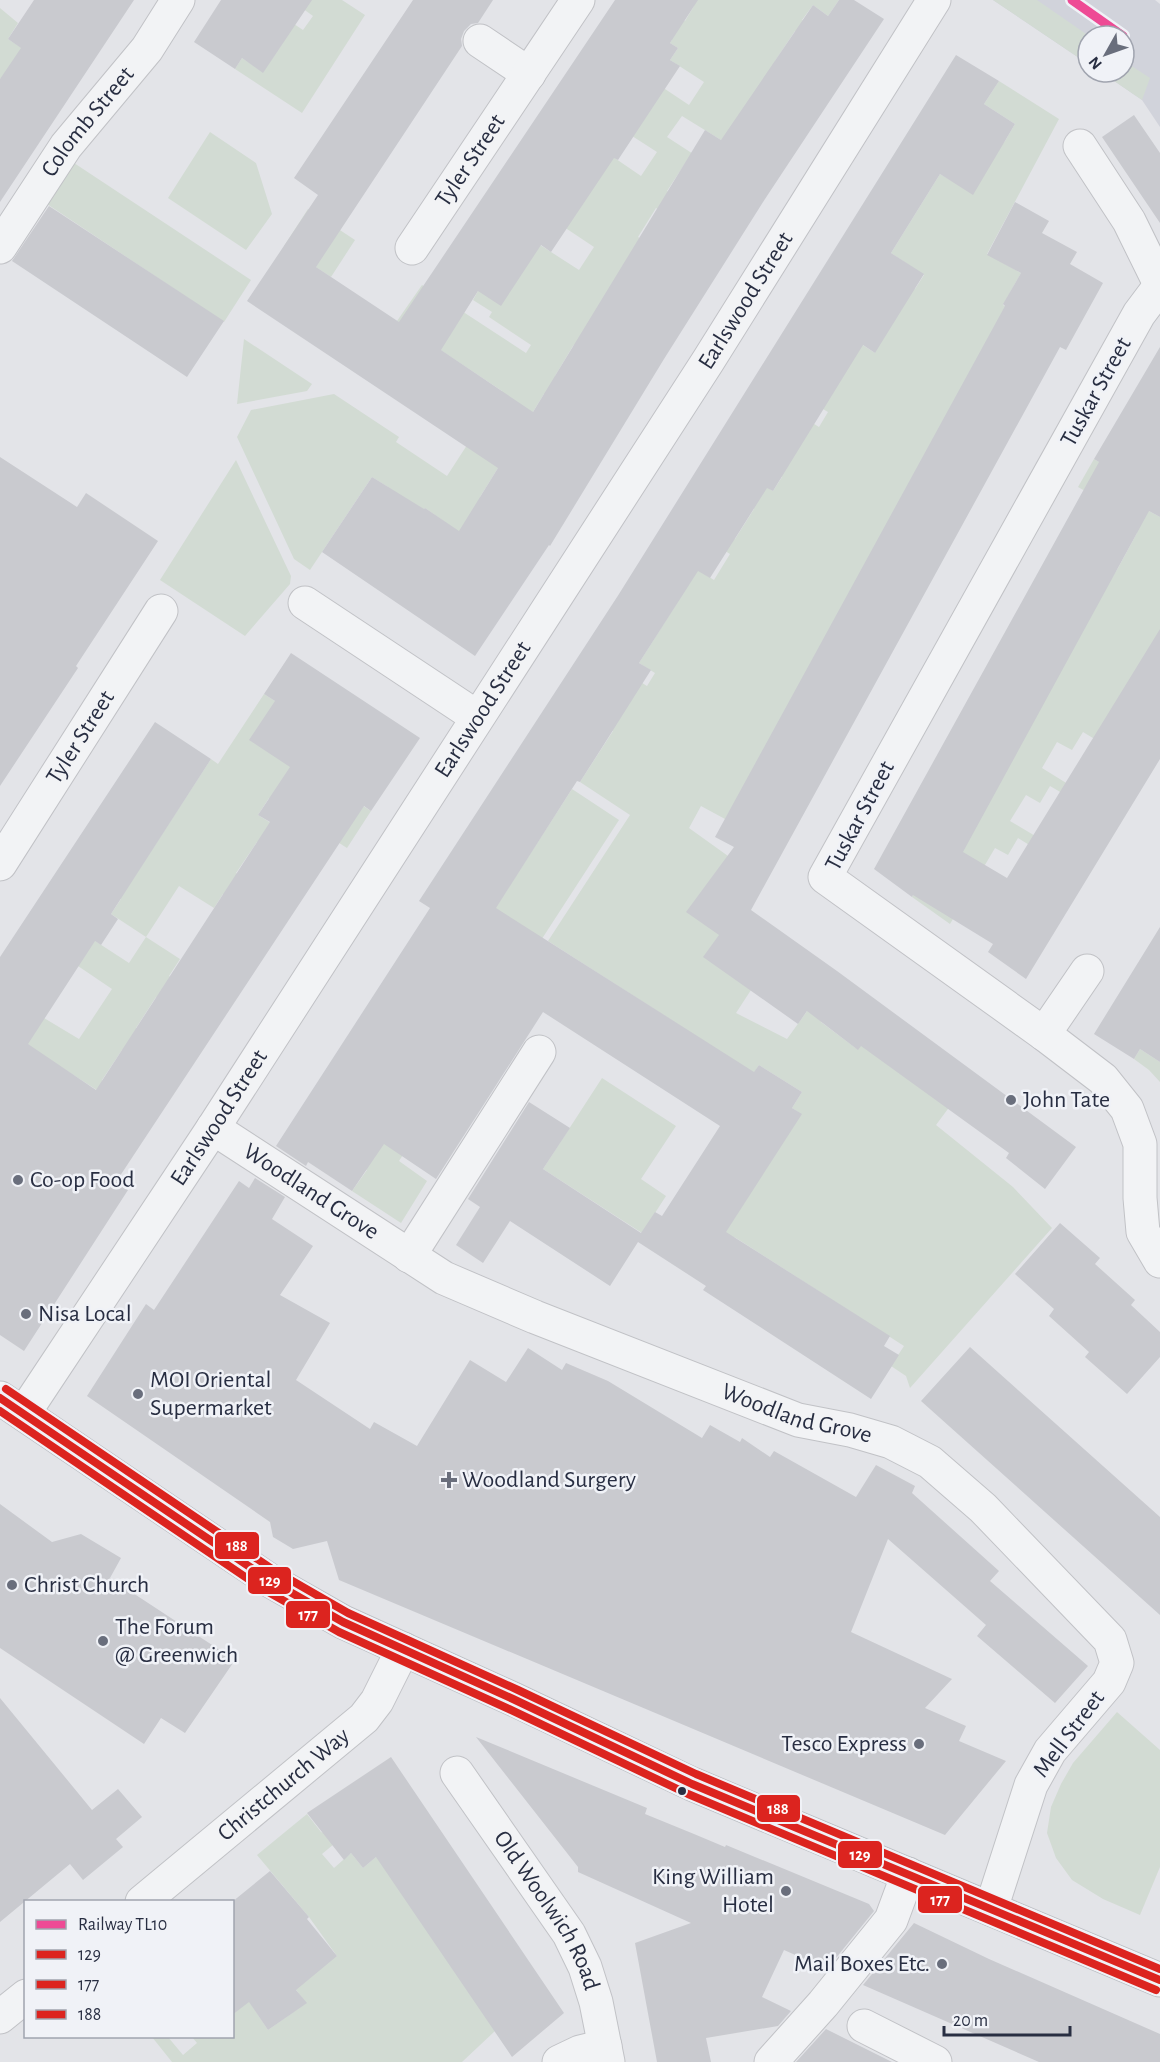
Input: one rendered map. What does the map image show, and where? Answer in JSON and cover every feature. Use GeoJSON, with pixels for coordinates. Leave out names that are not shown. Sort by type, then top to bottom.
{"type":"FeatureCollection","features":[{"type":"Feature","properties":{"kind":"main road"},"geometry":{"type":"LineString","coordinates":[[12,1405],[269,1580],[343,1622],[692,1784],[1160,1980]]}},
{"type":"Feature","properties":{"kind":"street","name":"Colomb Street"},"geometry":{"type":"LineString","coordinates":[[0,247],[66,146],[147,49],[178,0]]}},
{"type":"Feature","properties":{"kind":"street","name":"Tyler Street"},"geometry":{"type":"LineString","coordinates":[[412,248],[578,0]]}},
{"type":"Feature","properties":{"kind":"street","name":"Earlswood Street"},"geometry":{"type":"LineString","coordinates":[[12,1405],[213,1128],[714,351],[934,0]]}},
{"type":"Feature","properties":{"kind":"street"},"geometry":{"type":"LineString","coordinates":[[480,41],[529,74]]}},
{"type":"Feature","properties":{"kind":"street"},"geometry":{"type":"LineString","coordinates":[[1080,146],[1129,221],[1160,285]]}},
{"type":"Feature","properties":{"kind":"street","name":"Tuskar Street"},"geometry":{"type":"LineString","coordinates":[[1160,285],[1134,324],[825,878],[1044,1034],[1103,1079],[1127,1109],[1140,1144],[1140,1198],[1143,1232],[1160,1261]]}},
{"type":"Feature","properties":{"kind":"street"},"geometry":{"type":"LineString","coordinates":[[305,603],[477,717]]}},
{"type":"Feature","properties":{"kind":"street","name":"Tyler Street"},"geometry":{"type":"LineString","coordinates":[[0,864],[161,611]]}},
{"type":"Feature","properties":{"kind":"street"},"geometry":{"type":"LineString","coordinates":[[1044,1034],[1087,971]]}},
{"type":"Feature","properties":{"kind":"street"},"geometry":{"type":"LineString","coordinates":[[409,1256],[539,1053]]}},
{"type":"Feature","properties":{"kind":"street","name":"Woodland Grove"},"geometry":{"type":"LineString","coordinates":[[213,1128],[444,1278],[556,1325],[798,1420],[850,1430],[891,1442],[930,1462],[983,1508],[1110,1640],[1117,1664]]}},
{"type":"Feature","properties":{"kind":"street","name":"Christchurch Way"},"geometry":{"type":"LineString","coordinates":[[144,1900],[364,1718],[377,1701],[403,1649]]}},
{"type":"Feature","properties":{"kind":"street","name":"Mell Street"},"geometry":{"type":"LineString","coordinates":[[991,1909],[1031,1785],[1050,1751],[1108,1682],[1117,1664]]}},
{"type":"Feature","properties":{"kind":"street","name":"Old Woolwich Road"},"geometry":{"type":"LineString","coordinates":[[457,1773],[569,1934],[585,1967],[596,2002],[606,2054]]}},
{"type":"Feature","properties":{"kind":"street"},"geometry":{"type":"LineString","coordinates":[[771,2062],[824,2004],[891,1920],[908,1874]]}},
{"type":"Feature","properties":{"kind":"street"},"geometry":{"type":"LineString","coordinates":[[0,2017],[24,1998]]}},
{"type":"Feature","properties":{"kind":"street"},"geometry":{"type":"LineString","coordinates":[[864,2026],[935,2062]]}},
{"type":"Feature","properties":{"kind":"street"},"geometry":{"type":"LineString","coordinates":[[559,2062],[580,2052],[606,2054]]}},
{"type":"Feature","properties":{"kind":"shaded area"},"geometry":{"type":"Polygon","coordinates":[[[307,0],[342,0],[365,15],[302,113],[235,69],[242,58],[263,72],[282,44],[273,10],[303,30],[313,16],[302,8],[307,0]]]}},
{"type":"Feature","properties":{"kind":"shaded area"},"geometry":{"type":"Polygon","coordinates":[[[684,0],[839,0],[828,16],[813,5],[802,20],[818,31],[795,31],[775,61],[790,72],[721,140],[682,116],[667,137],[724,174],[686,162],[667,191],[699,212],[689,229],[656,208],[638,237],[671,258],[573,346],[555,376],[585,394],[574,413],[544,394],[480,497],[526,579],[425,508],[421,514],[379,499],[388,487],[372,477],[310,570],[294,559],[237,437],[251,410],[334,394],[399,437],[396,442],[447,476],[502,391],[397,321],[422,285],[526,353],[531,345],[489,317],[492,312],[473,300],[478,291],[537,243],[579,270],[594,247],[552,219],[600,148],[641,176],[657,152],[615,125],[629,65],[689,105],[704,82],[670,60],[678,48],[670,43],[672,40],[667,9],[685,21],[694,6],[684,0]]]}},
{"type":"Feature","properties":{"kind":"shaded area"},"geometry":{"type":"Polygon","coordinates":[[[993,0],[1155,0],[1160,4],[1160,127],[1142,100],[1119,84],[1136,84],[1136,24],[1076,24],[1076,56],[993,0]]]}},
{"type":"Feature","properties":{"kind":"shaded area"},"geometry":{"type":"Polygon","coordinates":[[[993,0],[1037,0],[1076,27],[1076,56],[993,0]]]}},
{"type":"Feature","properties":{"kind":"shaded area"},"geometry":{"type":"Polygon","coordinates":[[[0,8],[18,23],[8,39],[37,58],[0,79],[0,8]]]}},
{"type":"Feature","properties":{"kind":"shaded area"},"geometry":{"type":"Polygon","coordinates":[[[1136,69],[1150,78],[1142,100],[1119,84],[1136,84],[1136,69]]]}},
{"type":"Feature","properties":{"kind":"shaded area"},"geometry":{"type":"Polygon","coordinates":[[[999,81],[1059,119],[987,254],[1021,273],[1003,305],[1037,324],[725,819],[701,806],[689,828],[728,856],[725,891],[751,990],[736,1013],[787,1039],[818,996],[832,1006],[821,1022],[857,1049],[869,1034],[956,1098],[936,1125],[1013,1187],[1052,1228],[910,1388],[906,1376],[891,1366],[904,1346],[736,1238],[724,1234],[801,1114],[792,1108],[802,1092],[759,1065],[754,1073],[548,941],[630,815],[580,782],[613,731],[600,723],[631,676],[647,686],[655,673],[639,663],[677,603],[693,567],[714,580],[730,554],[709,541],[717,529],[735,539],[754,509],[750,477],[773,491],[782,477],[776,473],[811,422],[819,427],[828,412],[801,396],[841,331],[875,353],[881,268],[915,289],[924,275],[891,253],[940,174],[957,184],[1005,141],[1015,124],[984,104],[999,81]]]}},
{"type":"Feature","properties":{"kind":"shaded area"},"geometry":{"type":"Polygon","coordinates":[[[210,132],[256,163],[272,214],[246,250],[168,198],[210,132]]]}},
{"type":"Feature","properties":{"kind":"shaded area"},"geometry":{"type":"Polygon","coordinates":[[[71,161],[251,280],[224,322],[44,202],[71,161]]]}},
{"type":"Feature","properties":{"kind":"shaded area"},"geometry":{"type":"Polygon","coordinates":[[[308,209],[355,240],[331,277],[284,246],[308,209]]]}},
{"type":"Feature","properties":{"kind":"shaded area"},"geometry":{"type":"Polygon","coordinates":[[[244,339],[312,384],[307,391],[237,404],[244,339]]]}},
{"type":"Feature","properties":{"kind":"shaded area"},"geometry":{"type":"Polygon","coordinates":[[[1094,459],[1157,496],[1149,511],[1160,517],[1160,636],[1111,749],[1083,732],[1072,750],[1057,742],[1042,768],[1084,794],[1079,803],[1050,786],[1040,803],[1026,795],[1010,821],[1052,846],[1047,856],[1018,838],[1008,855],[995,848],[950,924],[912,897],[1118,568],[1137,533],[1124,513],[1078,487],[1094,459]]]}},
{"type":"Feature","properties":{"kind":"shaded area"},"geometry":{"type":"Polygon","coordinates":[[[236,460],[291,576],[290,584],[245,636],[160,580],[236,460]]]}},
{"type":"Feature","properties":{"kind":"shaded area"},"geometry":{"type":"Polygon","coordinates":[[[264,694],[275,701],[346,795],[371,811],[347,848],[269,798],[258,815],[287,833],[274,853],[257,842],[236,873],[253,885],[240,905],[223,894],[214,908],[179,886],[146,937],[111,914],[121,899],[103,888],[127,888],[211,759],[218,764],[264,694]]]}},
{"type":"Feature","properties":{"kind":"shaded area"},"geometry":{"type":"Polygon","coordinates":[[[572,789],[619,820],[523,968],[476,938],[572,789]]]}},
{"type":"Feature","properties":{"kind":"shaded area"},"geometry":{"type":"Polygon","coordinates":[[[89,937],[129,963],[146,937],[180,959],[169,976],[187,988],[156,997],[136,1028],[154,1040],[122,1050],[102,1080],[114,1101],[61,1067],[44,1092],[17,1022],[44,1018],[79,1039],[112,989],[78,966],[89,937]]]}},
{"type":"Feature","properties":{"kind":"shaded area"},"geometry":{"type":"Polygon","coordinates":[[[498,1007],[399,1161],[427,1181],[401,1223],[352,1191],[367,1170],[348,1158],[498,1007]]]}},
{"type":"Feature","properties":{"kind":"shaded area"},"geometry":{"type":"Polygon","coordinates":[[[1140,1049],[1160,1062],[1160,1082],[1134,1059],[1140,1049]]]}},
{"type":"Feature","properties":{"kind":"shaded area"},"geometry":{"type":"Polygon","coordinates":[[[602,1078],[676,1126],[641,1179],[666,1196],[642,1233],[543,1169],[602,1078]]]}},
{"type":"Feature","properties":{"kind":"shaded area"},"geometry":{"type":"Polygon","coordinates":[[[1117,1712],[1160,1750],[1160,1867],[1140,1915],[1103,1899],[1072,1880],[1056,1858],[1047,1833],[1051,1807],[1073,1763],[1117,1712]]]}},
{"type":"Feature","properties":{"kind":"shaded area"},"geometry":{"type":"Polygon","coordinates":[[[307,1814],[321,1832],[340,1839],[322,1854],[334,1868],[351,1853],[363,1868],[383,1851],[495,2031],[462,2062],[172,2062],[153,2038],[169,2038],[183,2055],[197,2043],[193,2038],[234,2038],[234,1979],[268,2030],[306,2003],[285,1975],[337,1956],[309,1917],[257,1855],[307,1814]]]}},
{"type":"Feature","properties":{"kind":"building"},"geometry":{"type":"Polygon","coordinates":[[[34,0],[134,0],[0,202],[0,79],[21,48],[8,39],[34,0]]]}},
{"type":"Feature","properties":{"kind":"building"},"geometry":{"type":"Polygon","coordinates":[[[221,0],[312,0],[263,73],[242,58],[235,69],[194,42],[221,0]]]}},
{"type":"Feature","properties":{"kind":"building"},"geometry":{"type":"Polygon","coordinates":[[[413,0],[493,0],[478,23],[471,24],[464,31],[461,39],[462,46],[316,267],[399,322],[615,0],[698,0],[670,43],[678,48],[670,60],[680,66],[618,160],[614,158],[551,252],[541,245],[501,306],[478,291],[441,350],[533,412],[705,130],[721,140],[813,5],[828,16],[839,0],[854,0],[884,19],[765,199],[550,546],[475,656],[322,552],[372,477],[459,531],[498,468],[247,301],[318,195],[294,178],[413,0]]]}},
{"type":"Feature","properties":{"kind":"building"},"geometry":{"type":"Polygon","coordinates":[[[956,55],[999,81],[984,104],[1015,124],[973,195],[940,174],[891,253],[924,274],[875,353],[863,345],[773,491],[767,488],[710,578],[698,571],[639,663],[651,670],[496,908],[754,1072],[759,1065],[802,1092],[792,1108],[802,1114],[726,1232],[890,1336],[884,1346],[899,1355],[871,1399],[703,1290],[706,1286],[638,1242],[610,1286],[510,1221],[483,1263],[456,1245],[480,1207],[468,1199],[529,1102],[570,1128],[543,1169],[641,1233],[655,1212],[662,1216],[720,1126],[543,1012],[436,1179],[384,1144],[352,1191],[308,1162],[306,1166],[276,1146],[430,908],[419,901],[619,594],[956,55]]]}},
{"type":"Feature","properties":{"kind":"building"},"geometry":{"type":"Polygon","coordinates":[[[1134,115],[1160,153],[1160,223],[1102,137],[1134,115]]]}},
{"type":"Feature","properties":{"kind":"building"},"geometry":{"type":"Polygon","coordinates":[[[1015,202],[1049,221],[1042,233],[1077,252],[1070,264],[1103,283],[1066,350],[1060,347],[751,910],[1076,1147],[1045,1189],[1006,1158],[1009,1153],[861,1046],[858,1050],[807,1011],[798,1024],[703,957],[719,935],[686,912],[734,847],[715,837],[1021,273],[987,255],[1015,202]]]}},
{"type":"Feature","properties":{"kind":"building"},"geometry":{"type":"Polygon","coordinates":[[[49,206],[224,321],[187,377],[12,261],[49,206]]]}},
{"type":"Feature","properties":{"kind":"building"},"geometry":{"type":"Polygon","coordinates":[[[1160,347],[1160,517],[1149,511],[963,852],[1007,878],[1160,629],[1160,759],[1026,979],[988,952],[993,944],[913,895],[912,897],[874,869],[1099,462],[1094,459],[1160,347]]]}},
{"type":"Feature","properties":{"kind":"building"},"geometry":{"type":"Polygon","coordinates":[[[0,457],[77,507],[86,493],[158,541],[0,786],[0,457]]]}},
{"type":"Feature","properties":{"kind":"building"},"geometry":{"type":"Polygon","coordinates":[[[291,653],[420,738],[371,811],[364,806],[116,1182],[128,1190],[24,1351],[0,1335],[0,957],[155,722],[211,759],[111,914],[118,919],[101,945],[95,941],[28,1044],[96,1090],[270,822],[258,815],[290,767],[249,740],[275,701],[264,694],[291,653]]]}},
{"type":"Feature","properties":{"kind":"building"},"geometry":{"type":"Polygon","coordinates":[[[1160,927],[1160,1062],[1140,1049],[1134,1059],[1094,1034],[1160,927]]]}},
{"type":"Feature","properties":{"kind":"building"},"geometry":{"type":"Polygon","coordinates":[[[255,1178],[285,1197],[272,1219],[313,1246],[280,1295],[330,1323],[296,1380],[370,1429],[374,1422],[417,1446],[470,1360],[506,1382],[528,1348],[562,1370],[566,1363],[608,1381],[702,1438],[710,1425],[740,1442],[742,1438],[770,1457],[774,1451],[856,1497],[876,1465],[915,1486],[912,1493],[999,1571],[990,1581],[1088,1666],[1055,1703],[977,1636],[986,1625],[888,1539],[851,1632],[952,1679],[925,1708],[966,1726],[959,1741],[1006,1761],[945,1835],[339,1580],[327,1541],[293,1549],[273,1537],[270,1522],[87,1396],[146,1304],[154,1310],[239,1181],[249,1188],[255,1178]]]}},
{"type":"Feature","properties":{"kind":"building"},"geometry":{"type":"Polygon","coordinates":[[[1060,1223],[1100,1258],[1095,1264],[1135,1300],[1131,1305],[1160,1332],[1160,1357],[1127,1394],[1085,1357],[1089,1352],[1049,1316],[1054,1309],[1015,1274],[1060,1223]]]}},
{"type":"Feature","properties":{"kind":"building"},"geometry":{"type":"Polygon","coordinates":[[[970,1347],[1160,1517],[1160,1615],[921,1401],[970,1347]]]}},
{"type":"Feature","properties":{"kind":"building","name":"The Forum @ Greenwich"},"geometry":{"type":"Polygon","coordinates":[[[0,1504],[52,1542],[81,1534],[121,1558],[110,1578],[235,1660],[185,1733],[161,1718],[144,1744],[0,1648],[0,1504]]]}},
{"type":"Feature","properties":{"kind":"building"},"geometry":{"type":"Polygon","coordinates":[[[0,1698],[92,1810],[118,1789],[142,1817],[116,1839],[123,1847],[83,1880],[70,1864],[0,1922],[0,1698]]]}},
{"type":"Feature","properties":{"kind":"building"},"geometry":{"type":"Polygon","coordinates":[[[476,1737],[647,1808],[645,1814],[869,1904],[874,1911],[827,1969],[784,1950],[762,1997],[791,2011],[778,2026],[706,2038],[711,2062],[657,2062],[635,1943],[691,1923],[578,1872],[578,1867],[476,1737]]]}},
{"type":"Feature","properties":{"kind":"building"},"geometry":{"type":"Polygon","coordinates":[[[391,1757],[564,2013],[512,2057],[376,1857],[363,1868],[351,1853],[344,1860],[307,1813],[391,1757]]]}},
{"type":"Feature","properties":{"kind":"building"},"geometry":{"type":"Polygon","coordinates":[[[270,1871],[309,1917],[307,1919],[337,1956],[296,1990],[307,2003],[268,2030],[249,2002],[234,2013],[234,1900],[270,1871]]]}},
{"type":"Feature","properties":{"kind":"building"},"geometry":{"type":"Polygon","coordinates":[[[914,1923],[989,1959],[1160,2034],[1160,2062],[1039,2062],[863,1985],[914,1923]]]}},
{"type":"Feature","properties":{"kind":"building"},"geometry":{"type":"Polygon","coordinates":[[[826,2029],[892,2062],[796,2062],[826,2029]]]}},
{"type":"Feature","properties":{"kind":"rail line","name":"TL10"},"geometry":{"type":"LineString","coordinates":[[1072,0],[1106,24]]}},
{"type":"Feature","properties":{"kind":"transit line","name":"188"},"geometry":{"type":"LineString","coordinates":[[6,1389],[275,1571],[348,1613],[696,1774],[1160,1969]]}},
{"type":"Feature","properties":{"kind":"transit line","name":"129"},"geometry":{"type":"LineString","coordinates":[[0,1398],[269,1580],[343,1622],[692,1784],[1160,1980]]}},
{"type":"Feature","properties":{"kind":"transit line","name":"177"},"geometry":{"type":"LineString","coordinates":[[0,1411],[263,1589],[339,1632],[688,1794],[1156,1990]]}},
{"type":"Feature","properties":{"kind":"place","name":"John Tate"},"geometry":{"type":"Point","coordinates":[1011,1100]}},
{"type":"Feature","properties":{"kind":"place","name":"Co-op Food"},"geometry":{"type":"Point","coordinates":[18,1180]}},
{"type":"Feature","properties":{"kind":"place","name":"Nisa Local"},"geometry":{"type":"Point","coordinates":[26,1314]}},
{"type":"Feature","properties":{"kind":"place","name":"MOI Oriental Supermarket"},"geometry":{"type":"Point","coordinates":[138,1394]}},
{"type":"Feature","properties":{"kind":"place","name":"Woodland Surgery"},"geometry":{"type":"Point","coordinates":[449,1480]}},
{"type":"Feature","properties":{"kind":"place","name":"Christ Church"},"geometry":{"type":"Point","coordinates":[12,1585]}},
{"type":"Feature","properties":{"kind":"place","name":"The Forum @ Greenwich"},"geometry":{"type":"Point","coordinates":[103,1641]}},
{"type":"Feature","properties":{"kind":"place","name":"Tesco Express"},"geometry":{"type":"Point","coordinates":[919,1744]}},
{"type":"Feature","properties":{"kind":"place","name":"King William Hotel"},"geometry":{"type":"Point","coordinates":[786,1891]}},
{"type":"Feature","properties":{"kind":"place","name":"Mail Boxes Etc."},"geometry":{"type":"Point","coordinates":[942,1964]}}]}
